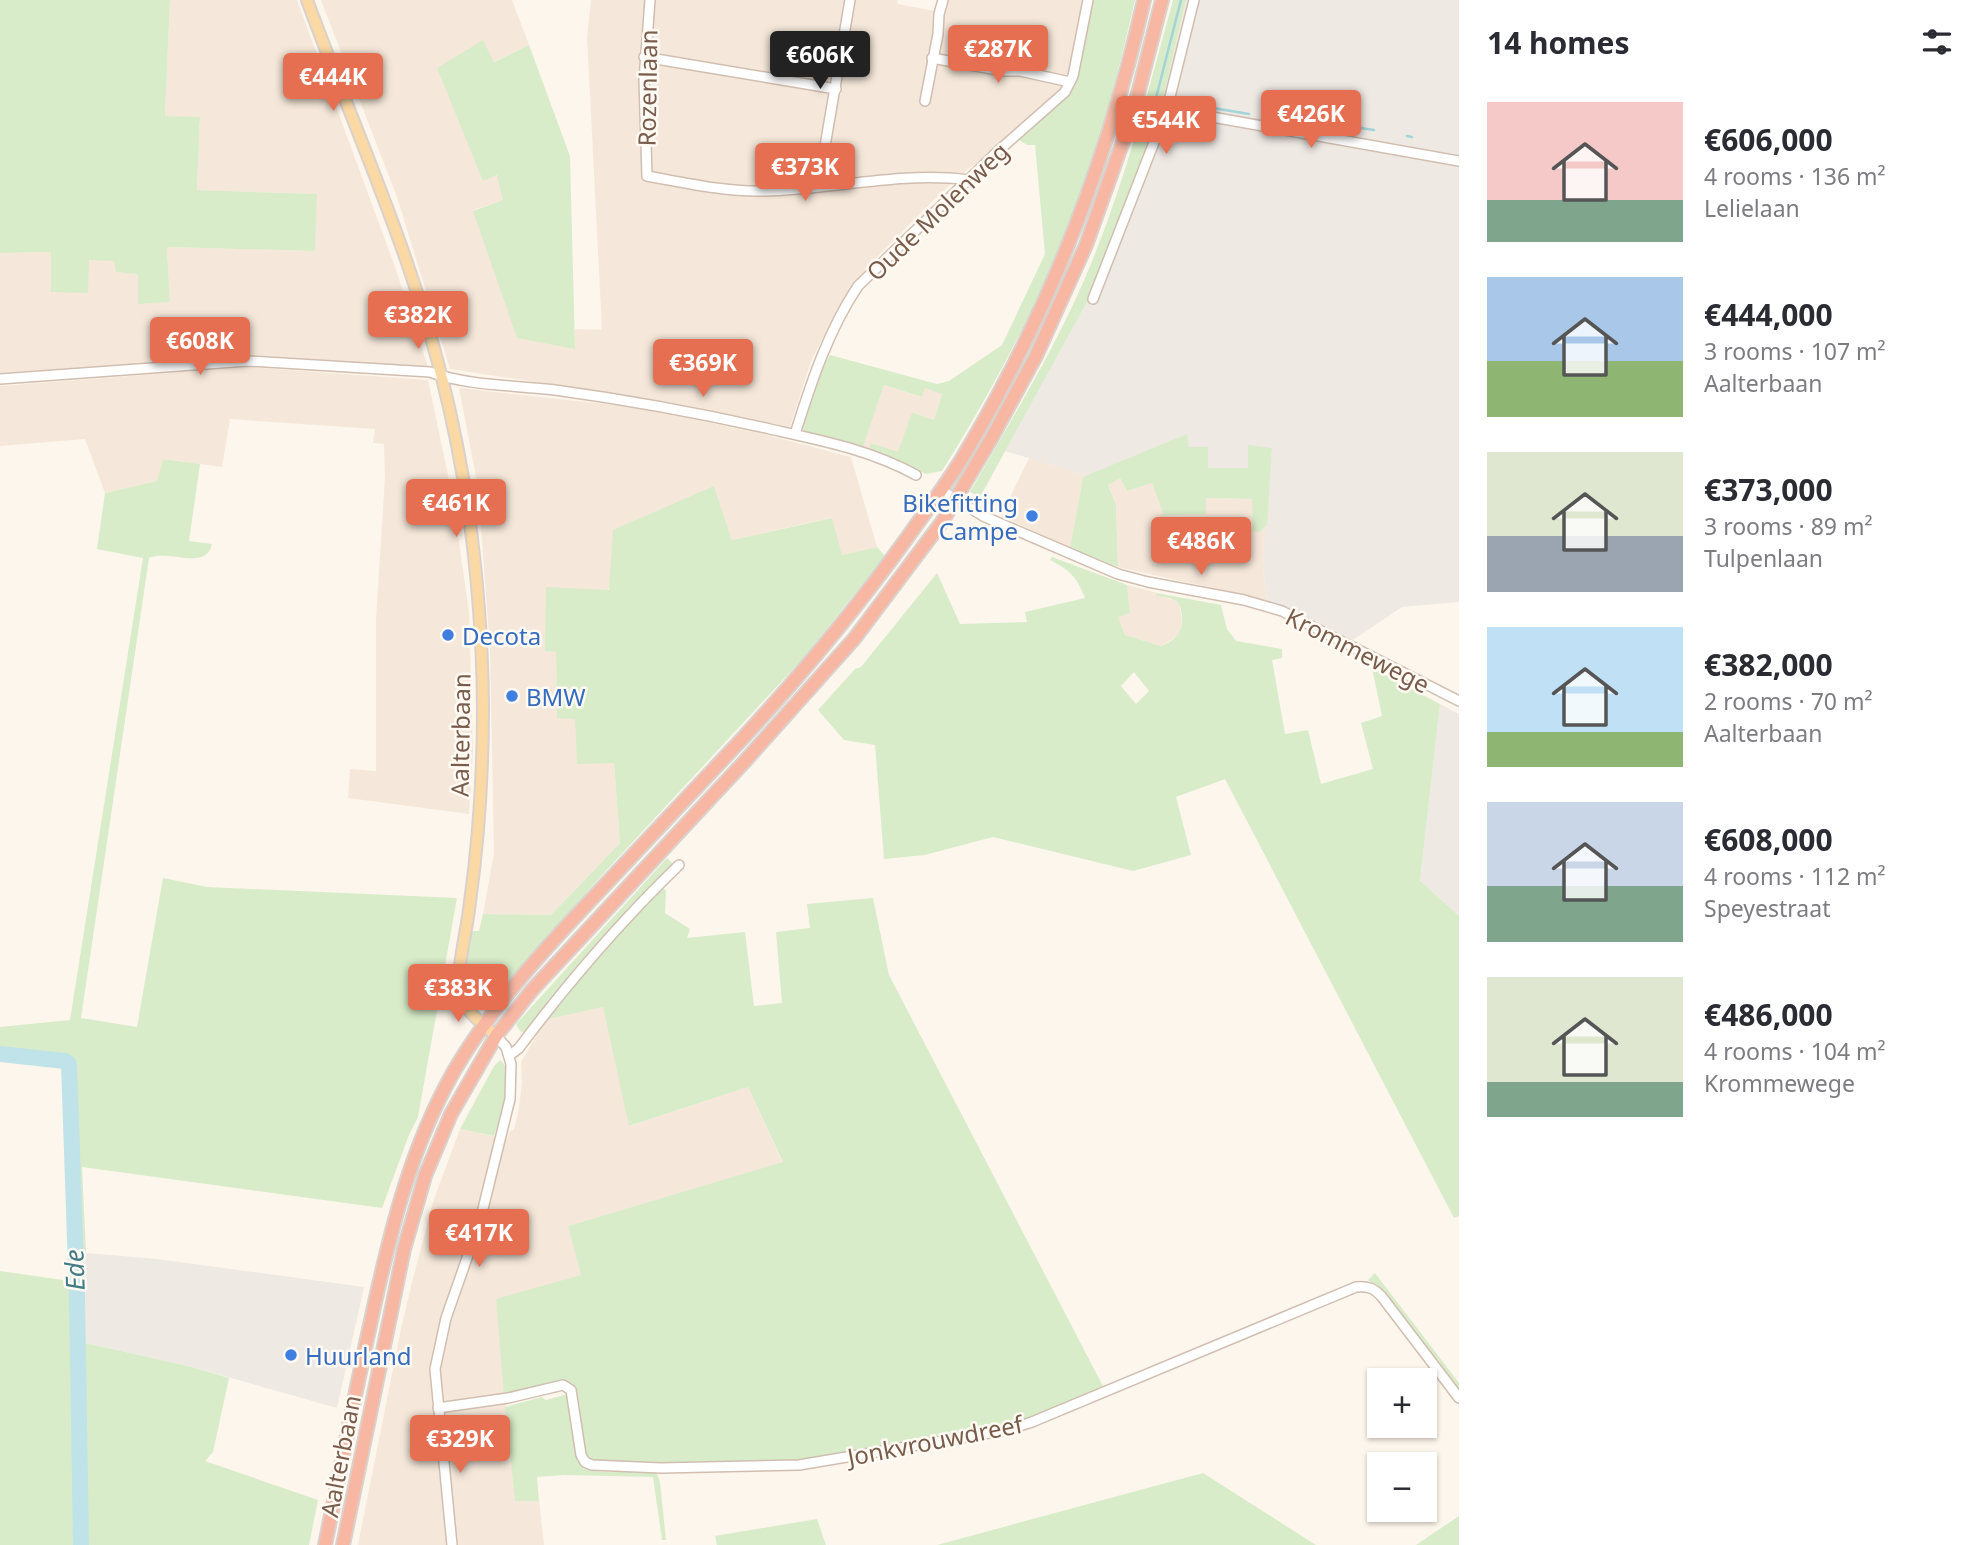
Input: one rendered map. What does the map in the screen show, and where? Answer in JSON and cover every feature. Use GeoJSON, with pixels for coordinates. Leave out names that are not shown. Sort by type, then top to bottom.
{"type":"FeatureCollection","features":[{"type":"Feature","properties":{"kind":"highway"},"geometry":{"type":"LineString","coordinates":[[484,1025],[498,1004],[546,948],[811,663],[872,586],[941,491],[998,393],[1045,297],[1069,240],[1116,107],[1144,0]]}},
{"type":"Feature","properties":{"kind":"highway"},"geometry":{"type":"LineString","coordinates":[[496,1036],[558,960],[746,760],[854,639],[925,545],[1018,389],[1082,255],[1133,113],[1162,0]]}},
{"type":"Feature","properties":{"kind":"highway","name":"Aalterbaan"},"geometry":{"type":"LineString","coordinates":[[325,1545],[377,1290],[402,1190],[436,1104],[484,1025]]}},
{"type":"Feature","properties":{"kind":"highway","name":"Aalterbaan"},"geometry":{"type":"LineString","coordinates":[[344,1545],[384,1342],[416,1205],[435,1148],[496,1036]]}},
{"type":"Feature","properties":{"kind":"main road","name":"Aalterbaan"},"geometry":{"type":"LineString","coordinates":[[307,0],[405,259],[442,376],[459,455],[478,592],[482,669],[480,806],[458,991],[460,1000],[469,1013],[496,1036]]}},
{"type":"Feature","properties":{"kind":"street","name":"Rozenlaan"},"geometry":{"type":"LineString","coordinates":[[650,0],[644,57],[647,176],[734,191],[818,187]]}},
{"type":"Feature","properties":{"kind":"street"},"geometry":{"type":"LineString","coordinates":[[850,0],[818,187],[937,176],[968,180]]}},
{"type":"Feature","properties":{"kind":"street"},"geometry":{"type":"LineString","coordinates":[[925,101],[943,0]]}},
{"type":"Feature","properties":{"kind":"street","name":"Oude Molenweg"},"geometry":{"type":"LineString","coordinates":[[795,434],[816,367],[850,299],[869,274],[1065,92],[1070,82],[1088,0]]}},
{"type":"Feature","properties":{"kind":"street"},"geometry":{"type":"LineString","coordinates":[[1093,299],[1167,109],[1194,0]]}},
{"type":"Feature","properties":{"kind":"street"},"geometry":{"type":"LineString","coordinates":[[644,57],[836,89]]}},
{"type":"Feature","properties":{"kind":"street"},"geometry":{"type":"LineString","coordinates":[[932,58],[1003,71],[1020,71],[1070,82]]}},
{"type":"Feature","properties":{"kind":"street"},"geometry":{"type":"LineString","coordinates":[[1167,109],[1459,161]]}},
{"type":"Feature","properties":{"kind":"street"},"geometry":{"type":"LineString","coordinates":[[0,379],[248,361],[430,372],[454,380],[621,399],[698,413],[858,450],[893,462],[916,475]]}},
{"type":"Feature","properties":{"kind":"street","name":"Krommewege"},"geometry":{"type":"LineString","coordinates":[[941,491],[993,521],[1118,574],[1244,600],[1282,611],[1459,701]]}},
{"type":"Feature","properties":{"kind":"street"},"geometry":{"type":"LineString","coordinates":[[509,1056],[519,1048],[571,982],[679,866]]}},
{"type":"Feature","properties":{"kind":"street"},"geometry":{"type":"LineString","coordinates":[[452,1545],[435,1382],[437,1354],[446,1318],[480,1221],[510,1099],[512,1077],[509,1056],[506,1047],[496,1036]]}},
{"type":"Feature","properties":{"kind":"street","name":"Jonkvrouwdreef"},"geometry":{"type":"LineString","coordinates":[[438,1408],[508,1398],[563,1385],[571,1390],[581,1455],[585,1462],[592,1465],[661,1468],[799,1465],[1007,1430],[1356,1287],[1366,1286],[1376,1290],[1382,1297],[1459,1398]]}},
{"type":"Feature","properties":{"kind":"shaded area"},"geometry":{"type":"Polygon","coordinates":[[[170,0],[297,0],[395,267],[428,367],[246,355],[0,373],[0,253],[51,252],[52,292],[89,259],[115,261],[116,272],[138,273],[138,303],[170,302],[167,247],[315,251],[316,194],[197,190],[200,118],[165,116],[170,0]]]}},
{"type":"Feature","properties":{"kind":"shaded area"},"geometry":{"type":"Polygon","coordinates":[[[321,0],[512,0],[529,45],[493,62],[483,40],[483,180],[498,175],[504,200],[473,210],[575,349],[575,329],[602,330],[587,37],[591,0],[897,0],[898,4],[934,11],[937,0],[1082,0],[1068,81],[1060,93],[941,193],[868,266],[843,299],[811,361],[790,427],[686,405],[450,369],[397,197],[321,0]]]}},
{"type":"Feature","properties":{"kind":"shaded area"},"geometry":{"type":"Polygon","coordinates":[[[1186,0],[1459,0],[1459,602],[1402,607],[1353,640],[1267,600],[1263,567],[1272,448],[1248,468],[1207,468],[1189,447],[1186,435],[1088,476],[1005,451],[1087,302],[1160,112],[1186,0]]]}},
{"type":"Feature","properties":{"kind":"shaded area"},"geometry":{"type":"Polygon","coordinates":[[[247,367],[428,380],[452,494],[469,612],[473,751],[469,814],[348,798],[350,769],[376,771],[376,618],[385,477],[384,444],[373,443],[375,429],[230,419],[222,467],[163,459],[157,481],[105,493],[85,439],[0,446],[0,386],[247,367]]]}},
{"type":"Feature","properties":{"kind":"shaded area"},"geometry":{"type":"Polygon","coordinates":[[[884,385],[921,397],[925,388],[942,393],[934,420],[912,412],[898,453],[872,443],[869,450],[863,447],[884,385]]]}},
{"type":"Feature","properties":{"kind":"shaded area"},"geometry":{"type":"Polygon","coordinates":[[[459,388],[632,407],[755,432],[851,457],[877,547],[842,555],[831,518],[732,540],[714,486],[545,651],[556,652],[557,718],[575,718],[614,763],[620,843],[551,915],[483,914],[494,853],[490,648],[478,487],[459,388]]]}},
{"type":"Feature","properties":{"kind":"shaded area"},"geometry":{"type":"Polygon","coordinates":[[[1029,458],[1088,476],[1083,477],[1070,548],[1001,516],[1029,458]]]}},
{"type":"Feature","properties":{"kind":"shaded area"},"geometry":{"type":"Polygon","coordinates":[[[1120,478],[1127,491],[1152,483],[1205,498],[1252,499],[1260,532],[1267,525],[1263,567],[1267,600],[1118,567],[1116,505],[1108,484],[1120,478]]]}},
{"type":"Feature","properties":{"kind":"shaded area"},"geometry":{"type":"Polygon","coordinates":[[[1127,585],[1157,593],[1157,596],[1174,600],[1179,605],[1182,618],[1176,637],[1161,646],[1125,635],[1117,616],[1130,613],[1127,585]]]}},
{"type":"Feature","properties":{"kind":"shaded area"},"geometry":{"type":"Polygon","coordinates":[[[1440,704],[1459,714],[1459,916],[1420,882],[1440,704]]]}},
{"type":"Feature","properties":{"kind":"shaded area"},"geometry":{"type":"Polygon","coordinates":[[[603,1007],[630,1126],[748,1087],[783,1163],[568,1226],[582,1275],[496,1300],[515,1501],[539,1501],[544,1545],[358,1545],[413,1278],[434,1199],[460,1129],[507,1139],[510,1131],[514,1130],[519,1108],[521,1062],[543,1024],[549,1019],[603,1007]]]}},
{"type":"Feature","properties":{"kind":"shaded area"},"geometry":{"type":"Polygon","coordinates":[[[70,1254],[157,1259],[364,1287],[337,1408],[192,1367],[72,1340],[70,1254]]]}},
{"type":"Feature","properties":{"kind":"green space"},"geometry":{"type":"Polygon","coordinates":[[[0,0],[170,0],[165,116],[200,117],[197,190],[317,194],[315,251],[167,247],[170,302],[138,304],[138,274],[116,272],[114,261],[89,260],[88,293],[51,292],[51,252],[0,253],[0,0]]]}},
{"type":"Feature","properties":{"kind":"green space"},"geometry":{"type":"Polygon","coordinates":[[[1091,0],[1135,0],[1094,155],[1073,215],[1035,303],[991,388],[942,471],[926,474],[896,459],[869,450],[871,443],[898,452],[912,412],[934,420],[942,394],[925,388],[922,397],[884,385],[863,447],[804,432],[802,425],[819,375],[830,355],[937,384],[949,381],[1002,345],[1045,254],[1035,145],[1027,145],[1016,138],[1075,86],[1091,0]]]}},
{"type":"Feature","properties":{"kind":"green space"},"geometry":{"type":"Polygon","coordinates":[[[1173,0],[1186,0],[1160,112],[1087,302],[980,497],[970,492],[1029,390],[1082,285],[1096,251],[1133,144],[1173,0]]]}},
{"type":"Feature","properties":{"kind":"green space"},"geometry":{"type":"Polygon","coordinates":[[[483,40],[494,62],[529,45],[570,156],[575,349],[517,338],[473,211],[503,200],[497,175],[483,181],[437,68],[483,40]]]}},
{"type":"Feature","properties":{"kind":"green space"},"geometry":{"type":"Polygon","coordinates":[[[1187,434],[1189,447],[1208,447],[1208,468],[1248,468],[1248,445],[1272,448],[1267,525],[1260,532],[1253,531],[1252,499],[1206,498],[1206,514],[1164,515],[1152,483],[1127,491],[1120,478],[1108,485],[1116,505],[1118,567],[1070,548],[1083,477],[1187,434]]]}},
{"type":"Feature","properties":{"kind":"green space"},"geometry":{"type":"Polygon","coordinates":[[[163,459],[200,464],[189,541],[212,544],[202,557],[149,558],[81,1018],[137,1027],[163,878],[207,887],[457,898],[418,1117],[382,1208],[82,1167],[86,1253],[70,1254],[64,1065],[0,1060],[0,1027],[70,1020],[143,558],[97,549],[105,493],[157,481],[163,459]]]}},
{"type":"Feature","properties":{"kind":"green space"},"geometry":{"type":"Polygon","coordinates":[[[714,486],[732,540],[832,518],[842,555],[877,547],[885,556],[805,656],[489,1002],[477,1003],[465,990],[464,978],[470,931],[479,931],[483,914],[551,915],[620,843],[614,763],[577,764],[575,719],[557,718],[556,652],[545,651],[546,587],[609,590],[613,530],[714,486]]]}},
{"type":"Feature","properties":{"kind":"green space"},"geometry":{"type":"Polygon","coordinates":[[[1052,557],[1127,585],[1130,613],[1118,617],[1125,635],[1161,646],[1176,637],[1182,623],[1180,607],[1172,599],[1156,596],[1157,593],[1221,605],[1227,629],[1236,641],[1282,649],[1282,658],[1272,660],[1285,734],[1308,730],[1321,784],[1373,769],[1361,723],[1382,716],[1372,668],[1440,704],[1420,881],[1459,916],[1459,1216],[1454,1218],[1225,779],[1176,797],[1191,855],[1133,871],[993,837],[925,855],[884,859],[875,745],[844,740],[818,710],[855,669],[861,667],[937,573],[960,624],[1027,622],[1025,612],[1085,598],[1072,575],[1050,560],[1052,557]],[[1134,672],[1121,686],[1136,704],[1149,691],[1134,672]]]}},
{"type":"Feature","properties":{"kind":"green space"},"geometry":{"type":"Polygon","coordinates":[[[667,858],[674,865],[658,883],[666,891],[665,913],[690,929],[687,938],[745,932],[754,1006],[782,1003],[776,932],[810,928],[807,904],[873,898],[889,975],[1105,1390],[1008,1427],[820,1460],[778,1464],[602,1464],[590,1460],[584,1454],[577,1394],[572,1384],[561,1380],[504,1396],[496,1299],[581,1275],[568,1226],[783,1162],[748,1087],[629,1126],[603,1007],[549,1019],[542,1014],[526,1033],[520,1031],[516,1024],[667,858]]]}},
{"type":"Feature","properties":{"kind":"green space"},"geometry":{"type":"Polygon","coordinates":[[[500,1060],[508,1075],[508,1085],[494,1136],[460,1129],[494,1066],[500,1060]]]}},
{"type":"Feature","properties":{"kind":"green space"},"geometry":{"type":"Polygon","coordinates":[[[0,1271],[70,1281],[72,1340],[229,1378],[213,1452],[205,1461],[318,1500],[309,1545],[0,1545],[0,1271]]]}},
{"type":"Feature","properties":{"kind":"green space"},"geometry":{"type":"Polygon","coordinates":[[[1375,1273],[1459,1383],[1459,1393],[1377,1287],[1368,1280],[1375,1273]]]}},
{"type":"Feature","properties":{"kind":"green space"},"geometry":{"type":"Polygon","coordinates":[[[568,1394],[580,1465],[598,1471],[657,1474],[666,1540],[662,1540],[653,1477],[537,1477],[539,1501],[515,1501],[505,1407],[542,1397],[546,1400],[568,1394]]]}},
{"type":"Feature","properties":{"kind":"green space"},"geometry":{"type":"Polygon","coordinates":[[[1203,1473],[1316,1545],[937,1545],[1203,1473]]]}},
{"type":"Feature","properties":{"kind":"green space"},"geometry":{"type":"Polygon","coordinates":[[[1459,1516],[1459,1545],[1416,1545],[1459,1516]]]}},
{"type":"Feature","properties":{"kind":"green space"},"geometry":{"type":"Polygon","coordinates":[[[817,1519],[826,1545],[717,1545],[715,1536],[817,1519]]]}},
{"type":"Feature","properties":{"kind":"waterway"},"geometry":{"type":"LineString","coordinates":[[1156,98],[1181,0]]}},
{"type":"Feature","properties":{"kind":"waterway"},"geometry":{"type":"LineString","coordinates":[[1177,102],[1249,114]]}},
{"type":"Feature","properties":{"kind":"waterway"},"geometry":{"type":"LineString","coordinates":[[1290,117],[1303,119]]}},
{"type":"Feature","properties":{"kind":"waterway"},"geometry":{"type":"LineString","coordinates":[[1321,122],[1340,125]]}},
{"type":"Feature","properties":{"kind":"waterway"},"geometry":{"type":"LineString","coordinates":[[1347,126],[1374,130]]}},
{"type":"Feature","properties":{"kind":"waterway"},"geometry":{"type":"LineString","coordinates":[[1407,136],[1412,137]]}},
{"type":"Feature","properties":{"kind":"waterway","name":"Ede"},"geometry":{"type":"LineString","coordinates":[[0,1054],[65,1061],[69,1064],[77,1297],[81,1545]]}},
{"type":"Feature","properties":{"kind":"place","name":"Bikefitting Campe"},"geometry":{"type":"Point","coordinates":[1032,516]}},
{"type":"Feature","properties":{"kind":"place","name":"Decota"},"geometry":{"type":"Point","coordinates":[448,635]}},
{"type":"Feature","properties":{"kind":"place","name":"BMW"},"geometry":{"type":"Point","coordinates":[512,696]}},
{"type":"Feature","properties":{"kind":"place","name":"Huurland"},"geometry":{"type":"Point","coordinates":[291,1355]}}]}
